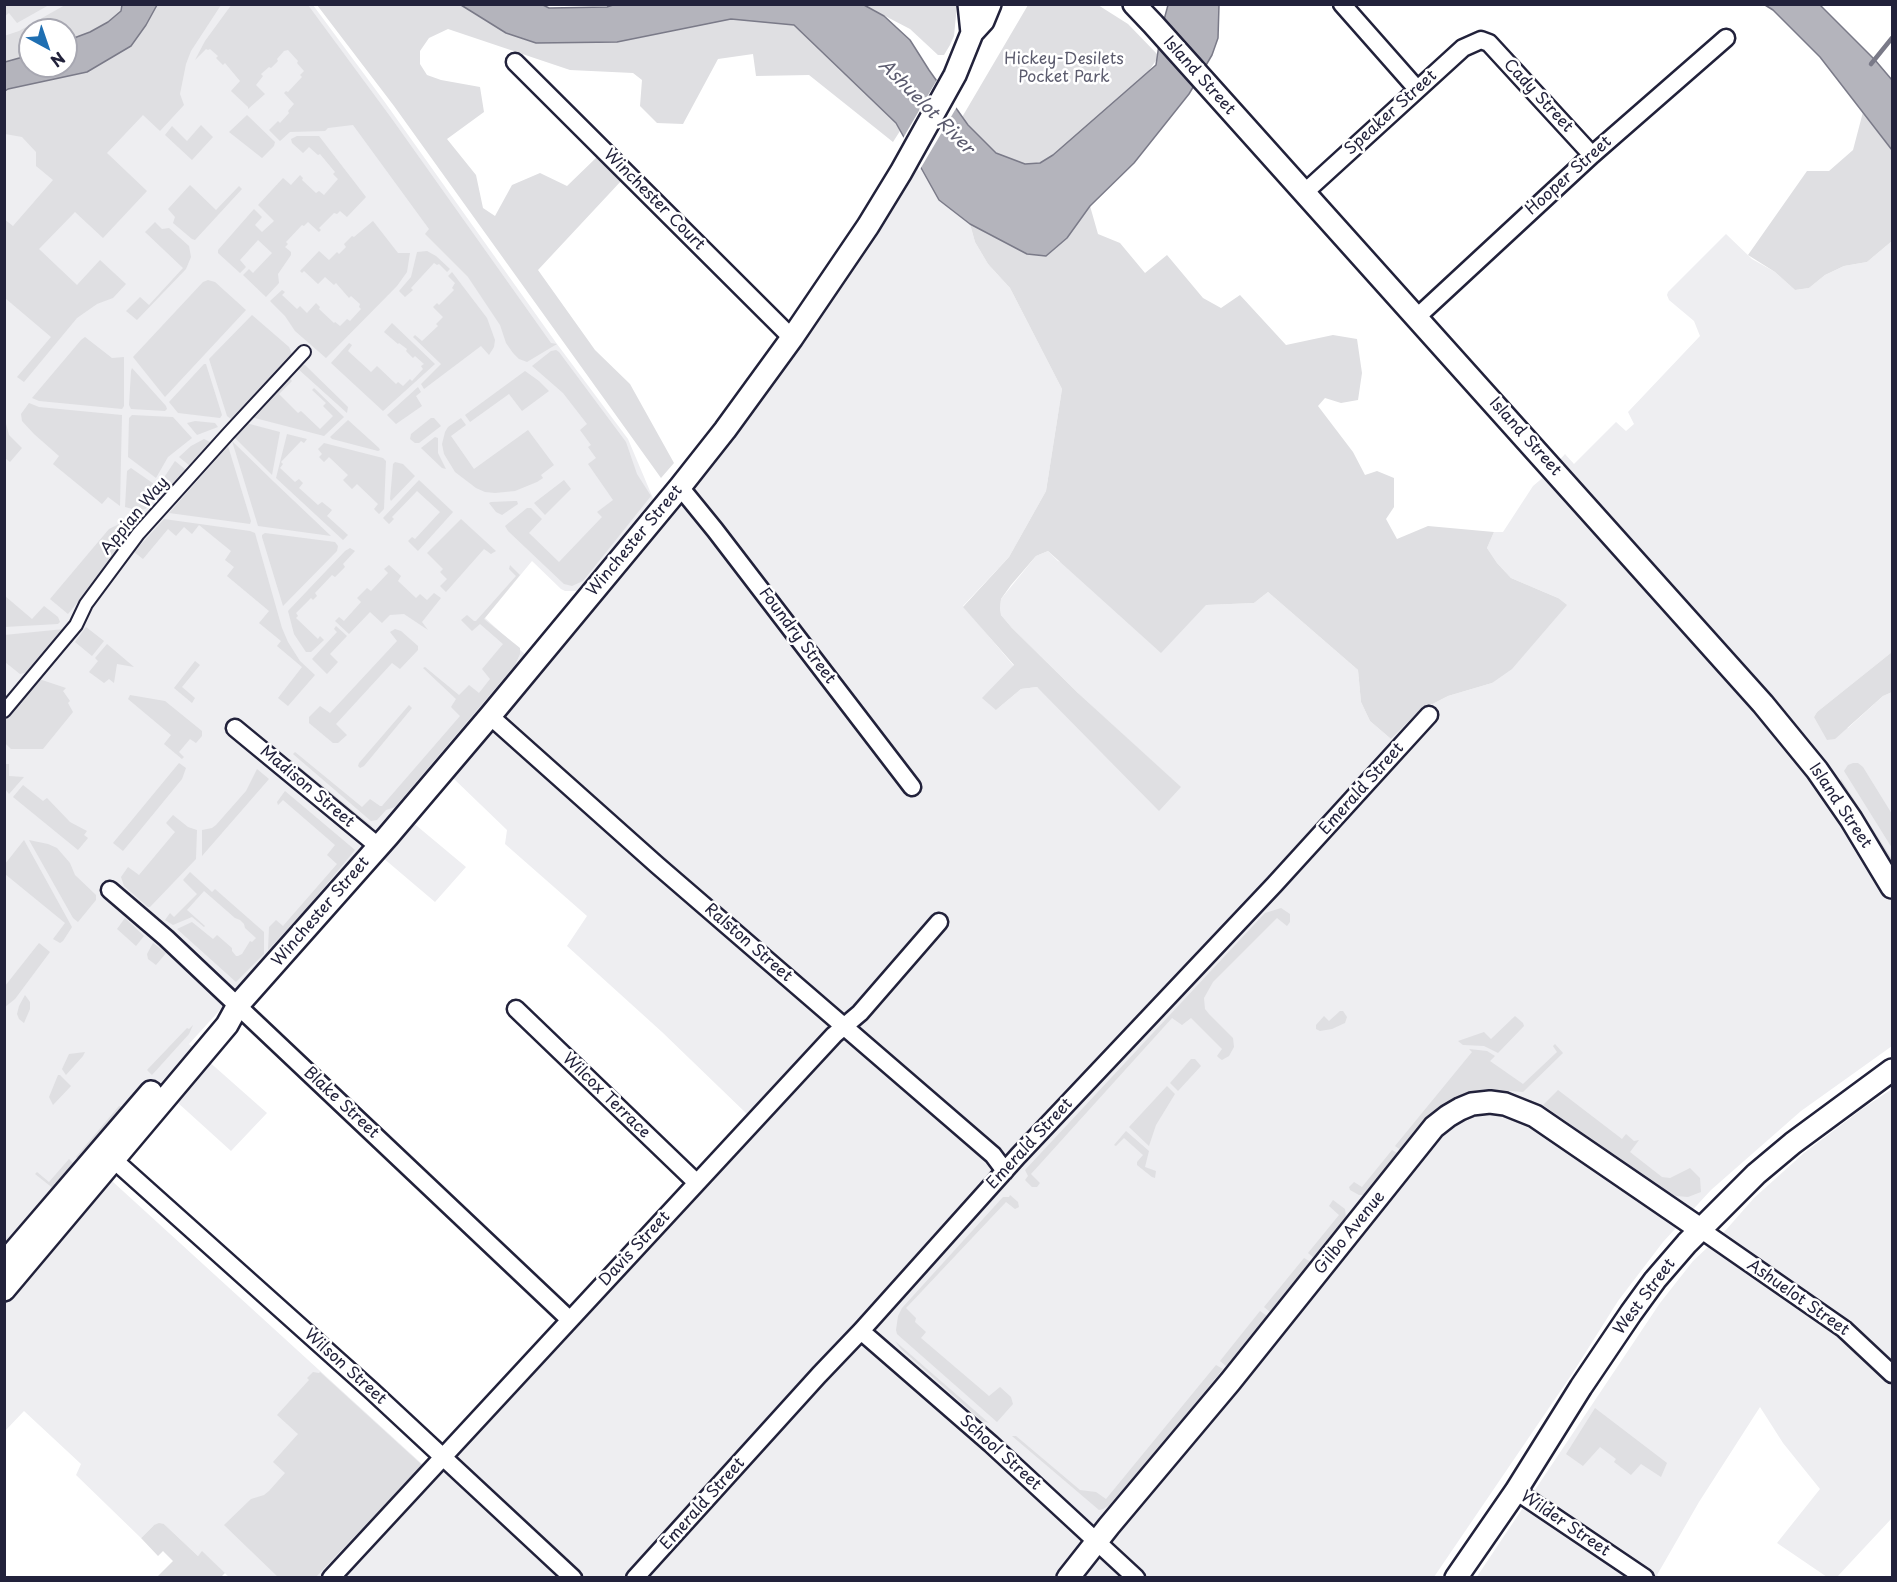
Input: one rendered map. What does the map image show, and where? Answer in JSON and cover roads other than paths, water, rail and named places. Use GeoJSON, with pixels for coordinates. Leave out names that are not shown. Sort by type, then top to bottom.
{"type":"FeatureCollection","features":[{"type":"Feature","properties":{"kind":"street","name":"Winchester Street"},"geometry":{"type":"LineString","coordinates":[[969,4],[972,33]]}},
{"type":"Feature","properties":{"kind":"street","name":"Winchester Street"},"geometry":{"type":"LineString","coordinates":[[4,1290],[227,1024],[238,1005],[490,716],[680,488],[792,338],[857,243],[901,172],[955,75],[972,33],[983,21],[990,4]]}},
{"type":"Feature","properties":{"kind":"street","name":"Island Street"},"geometry":{"type":"LineString","coordinates":[[1134,4],[1763,704],[1816,768],[1893,887]]}},
{"type":"Feature","properties":{"kind":"street"},"geometry":{"type":"LineString","coordinates":[[1342,4],[1417,89]]}},
{"type":"Feature","properties":{"kind":"street","name":"Hooper Street"},"geometry":{"type":"LineString","coordinates":[[1416,318],[1592,155],[1726,38]]}},
{"type":"Feature","properties":{"kind":"street","name":"Speaker Street"},"geometry":{"type":"LineString","coordinates":[[1304,192],[1463,48],[1481,40]]}},
{"type":"Feature","properties":{"kind":"street","name":"Cady Street"},"geometry":{"type":"LineString","coordinates":[[1481,40],[1489,43],[1592,155]]}},
{"type":"Feature","properties":{"kind":"street","name":"Winchester Court"},"geometry":{"type":"LineString","coordinates":[[515,62],[792,338]]}},
{"type":"Feature","properties":{"kind":"street","name":"Appian Way"},"geometry":{"type":"LineString","coordinates":[[4,711],[76,625],[86,604],[138,534],[304,352]]}},
{"type":"Feature","properties":{"kind":"street","name":"Foundry Street"},"geometry":{"type":"LineString","coordinates":[[680,488],[716,530],[912,787]]}},
{"type":"Feature","properties":{"kind":"street","name":"Emerald Street"},"geometry":{"type":"LineString","coordinates":[[635,1578],[1005,1171],[1268,892],[1429,715]]}},
{"type":"Feature","properties":{"kind":"street","name":"Ralston Street"},"geometry":{"type":"LineString","coordinates":[[490,716],[657,865],[993,1155],[1005,1171]]}},
{"type":"Feature","properties":{"kind":"street","name":"Madison Street"},"geometry":{"type":"LineString","coordinates":[[235,728],[378,846]]}},
{"type":"Feature","properties":{"kind":"street","name":"Blake Street"},"geometry":{"type":"LineString","coordinates":[[110,890],[238,1005],[570,1320]]}},
{"type":"Feature","properties":{"kind":"street","name":"Davis Street"},"geometry":{"type":"LineString","coordinates":[[331,1578],[834,1035],[860,1013],[939,922]]}},
{"type":"Feature","properties":{"kind":"street","name":"Winchester Street"},"geometry":{"type":"LineString","coordinates":[[4,1263],[215,1018],[238,1005]]}},
{"type":"Feature","properties":{"kind":"street","name":"Wilcox Terrace"},"geometry":{"type":"LineString","coordinates":[[516,1009],[697,1183]]}},
{"type":"Feature","properties":{"kind":"street","name":"West Street"},"geometry":{"type":"LineString","coordinates":[[1456,1578],[1581,1387],[1655,1280],[1700,1229],[1756,1174],[1792,1143],[1893,1070]]}},
{"type":"Feature","properties":{"kind":"street","name":"Gilbo Avenue"},"geometry":{"type":"LineString","coordinates":[[1068,1578],[1230,1382],[1434,1127],[1460,1109],[1472,1104],[1497,1103],[1519,1108],[1535,1116],[1700,1229]]}},
{"type":"Feature","properties":{"kind":"street","name":"Wilson Street"},"geometry":{"type":"LineString","coordinates":[[114,1160],[264,1293],[573,1578]]}},
{"type":"Feature","properties":{"kind":"street","name":"Ashuelot Street"},"geometry":{"type":"LineString","coordinates":[[1700,1229],[1844,1329],[1893,1374]]}},
{"type":"Feature","properties":{"kind":"street","name":"School Street"},"geometry":{"type":"LineString","coordinates":[[861,1331],[991,1444],[1137,1578]]}},
{"type":"Feature","properties":{"kind":"street","name":"Wilder Street"},"geometry":{"type":"LineString","coordinates":[[1515,1491],[1645,1578]]}},
{"type":"Feature","properties":{"kind":"water","name":"Ashuelot River"},"geometry":{"type":"Polygon","coordinates":[[[541,4],[549,8],[607,7],[616,4],[864,5],[884,16],[910,40],[968,125],[996,153],[1025,164],[1040,163],[1053,155],[1156,65],[1168,5],[1219,5],[1218,38],[1212,55],[1189,94],[1134,163],[1090,206],[1067,238],[1046,256],[1027,254],[970,224],[939,200],[896,123],[794,25],[731,19],[617,42],[536,43],[506,33],[461,5],[541,4]]]}},
{"type":"Feature","properties":{"kind":"water"},"geometry":{"type":"Polygon","coordinates":[[[122,5],[157,5],[131,46],[87,72],[78,74],[78,36],[108,22],[121,11],[122,5]]]}},
{"type":"Feature","properties":{"kind":"water"},"geometry":{"type":"Polygon","coordinates":[[[1765,5],[1820,5],[1875,60],[1892,80],[1892,150],[1820,57],[1773,10],[1765,5]]]}},
{"type":"Feature","properties":{"kind":"water"},"geometry":{"type":"Polygon","coordinates":[[[18,58],[18,78],[59,78],[5,91],[5,62],[18,58]]]}},
{"type":"Feature","properties":{"kind":"waterway"},"geometry":{"type":"LineString","coordinates":[[1871,64],[1892,38]]}},
{"type":"Feature","properties":{"kind":"park label","name":"Hickey-Desilets Pocket Park"},"geometry":{"type":"Point","coordinates":[1064,69]}}]}
